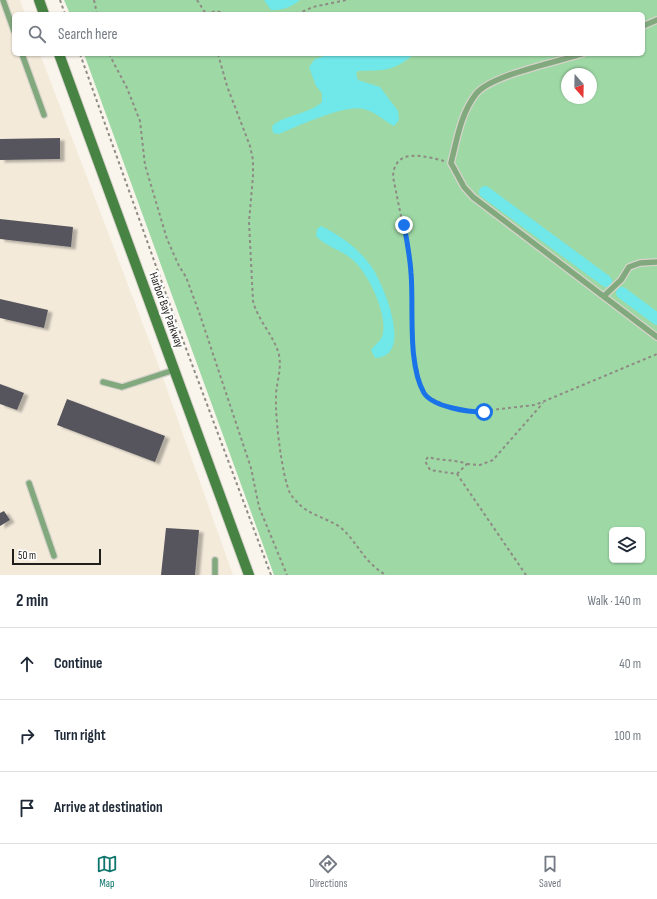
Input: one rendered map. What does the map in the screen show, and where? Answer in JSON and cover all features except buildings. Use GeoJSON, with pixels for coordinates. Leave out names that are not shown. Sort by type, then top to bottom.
{"type":"FeatureCollection","features":[{"type":"Feature","properties":{"kind":"main road"},"geometry":{"type":"LineString","coordinates":[[39,0],[43,12]]}},
{"type":"Feature","properties":{"kind":"main road","name":"Harbor Bay Parkway"},"geometry":{"type":"LineString","coordinates":[[60,56],[249,575]]}},
{"type":"Feature","properties":{"kind":"lane"},"geometry":{"type":"LineString","coordinates":[[3,0],[12,26]]}},
{"type":"Feature","properties":{"kind":"lane"},"geometry":{"type":"LineString","coordinates":[[645,25],[657,20]]}},
{"type":"Feature","properties":{"kind":"lane"},"geometry":{"type":"LineString","coordinates":[[23,56],[44,115]]}},
{"type":"Feature","properties":{"kind":"lane"},"geometry":{"type":"LineString","coordinates":[[575,56],[495,80],[477,93],[462,121],[451,162],[464,187],[473,197],[657,337]]}},
{"type":"Feature","properties":{"kind":"lane"},"geometry":{"type":"LineString","coordinates":[[604,296],[621,280],[629,267],[640,263],[657,262]]}},
{"type":"Feature","properties":{"kind":"lane"},"geometry":{"type":"LineString","coordinates":[[102,382],[122,387],[174,370]]}},
{"type":"Feature","properties":{"kind":"lane"},"geometry":{"type":"LineString","coordinates":[[29,483],[54,556]]}},
{"type":"Feature","properties":{"kind":"lane"},"geometry":{"type":"LineString","coordinates":[[215,560],[215,575]]}},
{"type":"Feature","properties":{"kind":"path"},"geometry":{"type":"LineString","coordinates":[[60,0],[64,12]]}},
{"type":"Feature","properties":{"kind":"path"},"geometry":{"type":"LineString","coordinates":[[94,0],[97,12]]}},
{"type":"Feature","properties":{"kind":"path"},"geometry":{"type":"LineString","coordinates":[[198,0],[205,12]]}},
{"type":"Feature","properties":{"kind":"path"},"geometry":{"type":"LineString","coordinates":[[302,12],[313,7],[346,0]]}},
{"type":"Feature","properties":{"kind":"path"},"geometry":{"type":"LineString","coordinates":[[81,56],[172,312],[271,575]]}},
{"type":"Feature","properties":{"kind":"path"},"geometry":{"type":"LineString","coordinates":[[110,56],[127,88],[140,121],[145,165],[167,239],[179,266],[186,276],[199,312],[251,468],[259,507],[287,575]]}},
{"type":"Feature","properties":{"kind":"path"},"geometry":{"type":"LineString","coordinates":[[219,56],[250,146],[253,160],[249,222],[253,301],[256,313],[279,355],[280,372],[277,383],[275,414],[286,482],[290,494],[300,505],[311,514],[339,527],[350,538],[366,560],[386,575]]}},
{"type":"Feature","properties":{"kind":"path"},"geometry":{"type":"LineString","coordinates":[[451,162],[413,156],[404,157],[396,163],[393,177],[411,268],[414,352],[420,382],[424,393],[429,398],[451,408],[484,412],[536,405],[657,354]]}},
{"type":"Feature","properties":{"kind":"path"},"geometry":{"type":"LineString","coordinates":[[526,575],[457,474],[430,470],[425,461],[428,457],[439,460],[452,460],[467,464],[480,465],[493,460],[544,402]]}},
{"type":"Feature","properties":{"kind":"path"},"geometry":{"type":"LineString","coordinates":[[457,474],[467,464]]}},
{"type":"Feature","properties":{"kind":"shaded area"},"geometry":{"type":"Polygon","coordinates":[[[0,0],[20,0],[24,12],[12,12],[12,56],[41,56],[157,361],[233,575],[0,575],[0,0]]]}},
{"type":"Feature","properties":{"kind":"green space"},"geometry":{"type":"Polygon","coordinates":[[[64,0],[657,0],[657,575],[274,575],[85,56],[645,56],[645,12],[69,12],[64,0]]]}},
{"type":"Feature","properties":{"kind":"water"},"geometry":{"type":"Polygon","coordinates":[[[264,0],[300,0],[286,8],[271,10],[264,0]]]}},
{"type":"Feature","properties":{"kind":"water"},"geometry":{"type":"Polygon","coordinates":[[[325,56],[412,56],[400,64],[388,69],[358,71],[356,74],[358,80],[380,87],[398,111],[399,120],[394,126],[372,112],[356,108],[309,121],[279,134],[273,133],[272,127],[276,123],[309,110],[322,102],[322,93],[316,86],[309,67],[315,59],[325,56]]]}},
{"type":"Feature","properties":{"kind":"water"},"geometry":{"type":"Polygon","coordinates":[[[321,226],[342,238],[355,248],[371,266],[376,275],[388,302],[392,318],[394,333],[393,346],[387,354],[375,358],[371,350],[380,340],[384,325],[380,305],[371,285],[360,267],[350,257],[320,240],[316,236],[317,229],[321,226]]]}},
{"type":"Feature","properties":{"kind":"waterway"},"geometry":{"type":"LineString","coordinates":[[485,192],[606,281]]}},
{"type":"Feature","properties":{"kind":"waterway"},"geometry":{"type":"LineString","coordinates":[[622,293],[657,319]]}},
{"type":"Feature","properties":{"kind":"route"},"geometry":{"type":"LineString","coordinates":[[404,225],[412,274],[414,352],[418,375],[424,393],[429,398],[451,408],[484,412]]}}]}
